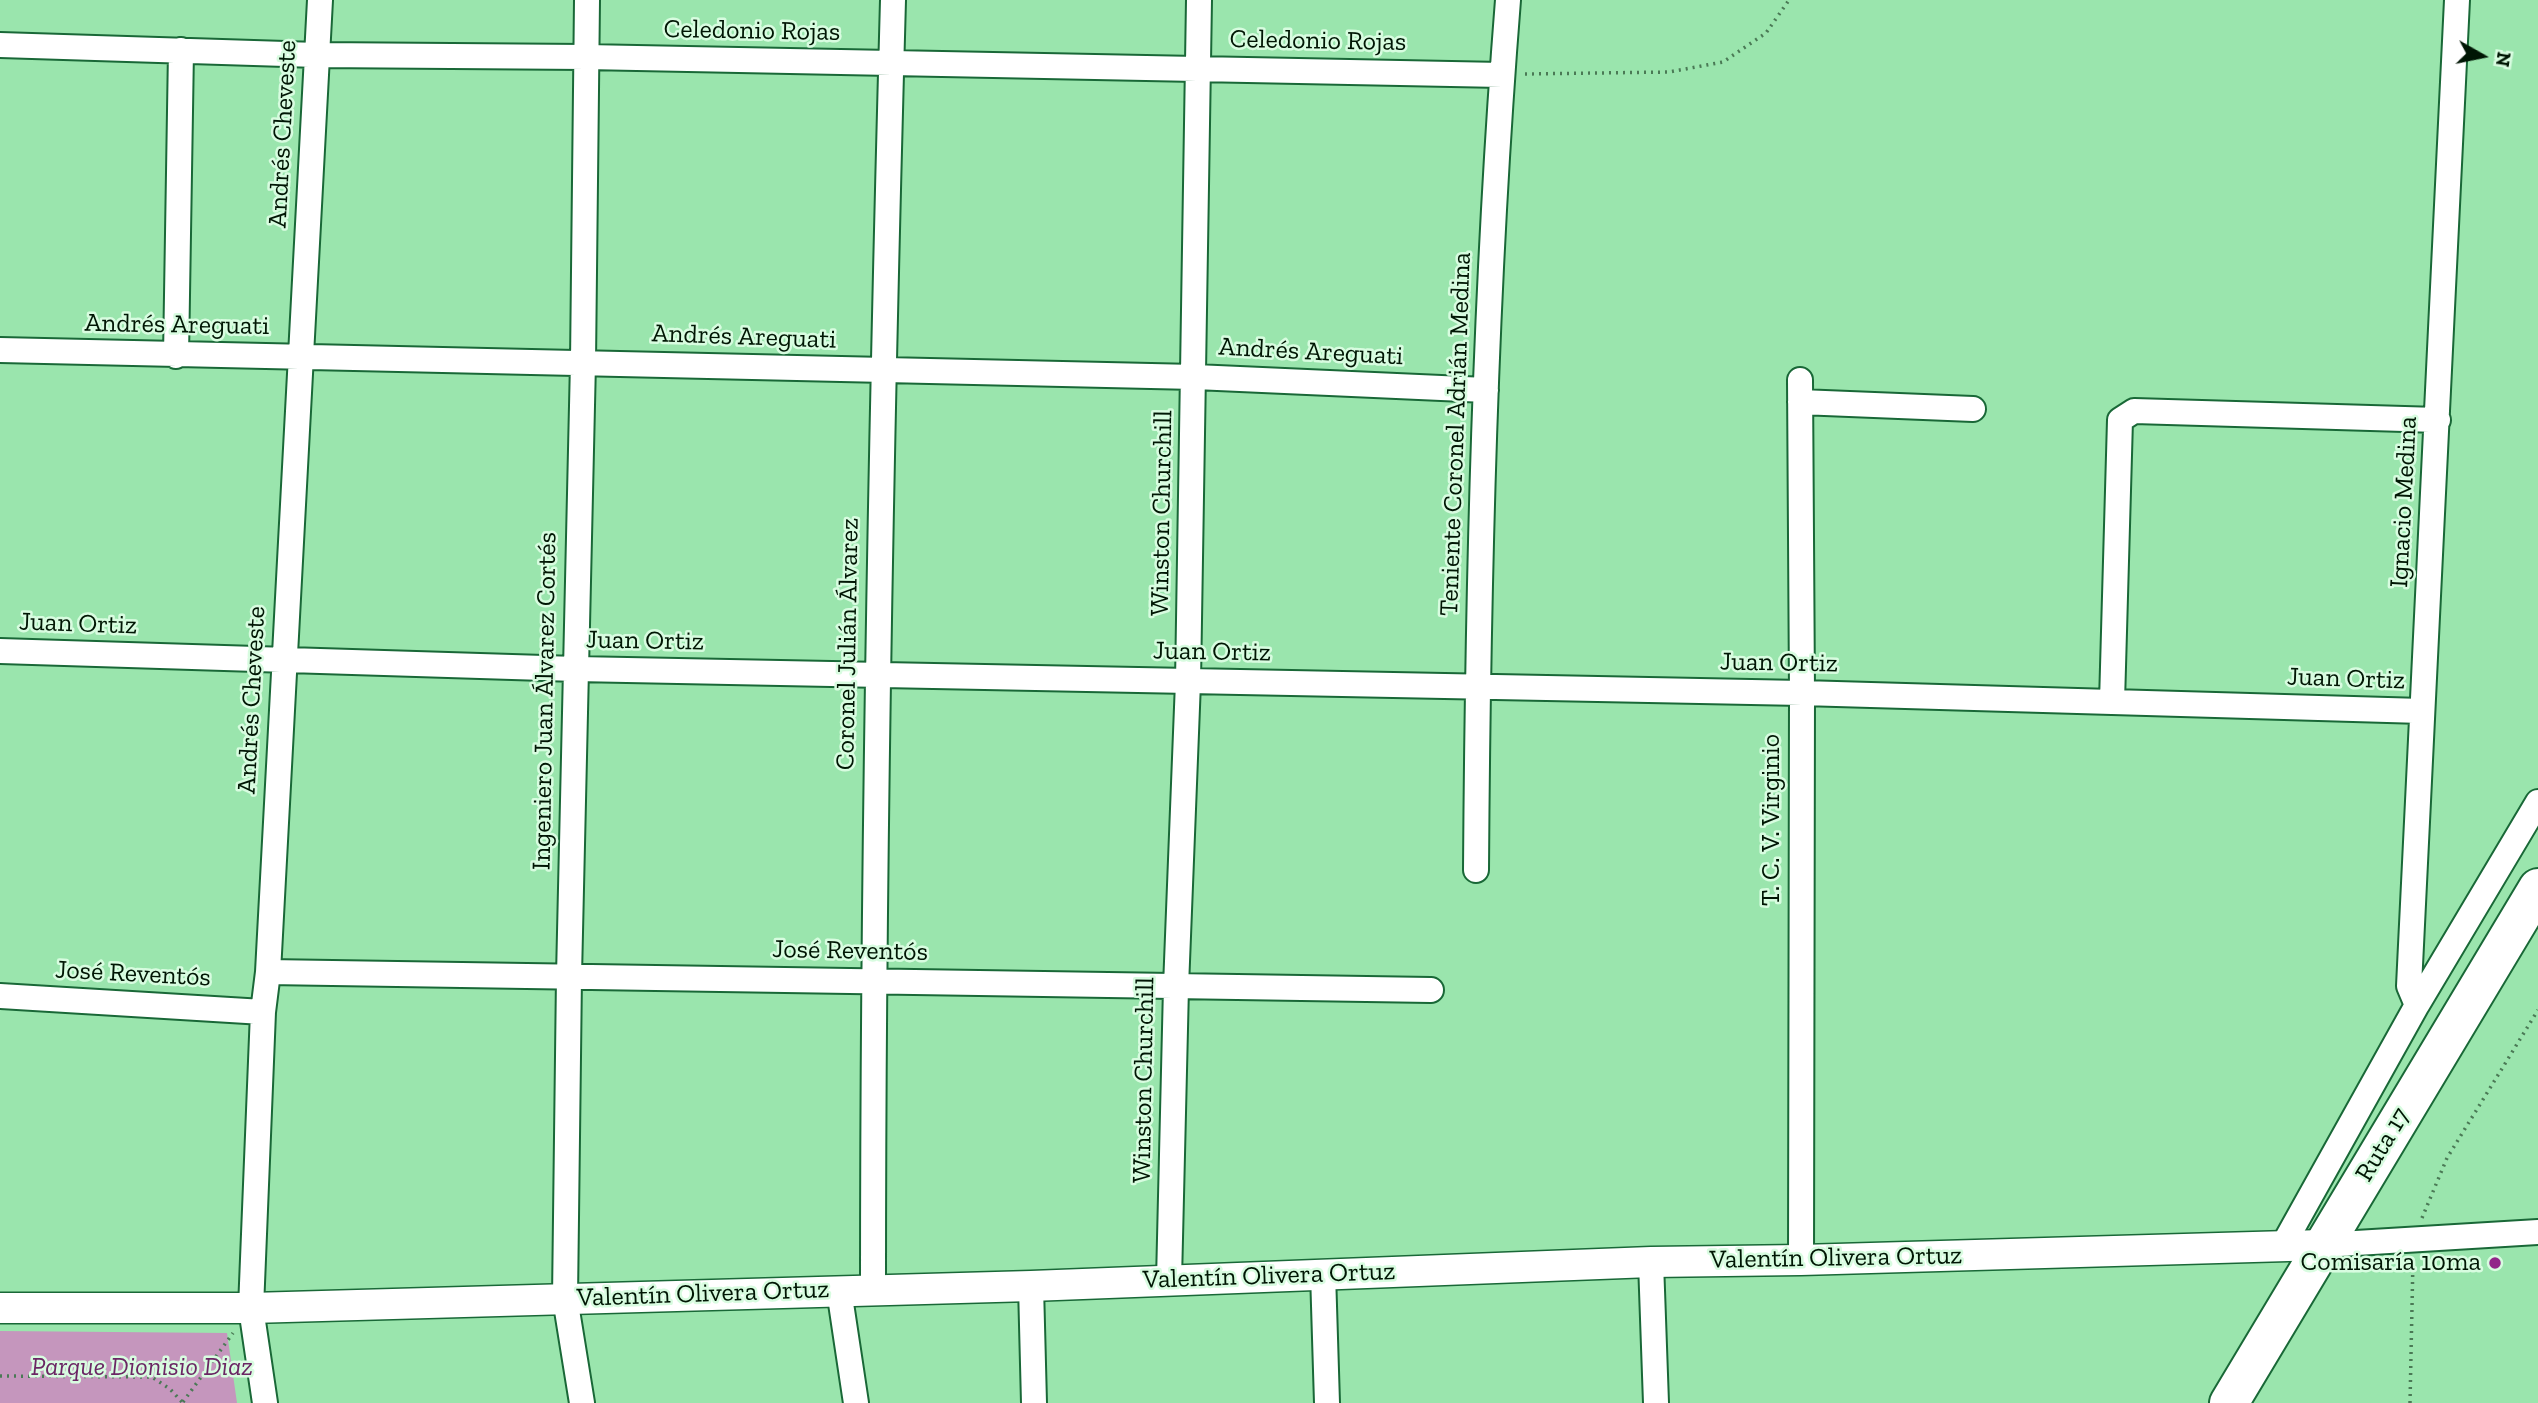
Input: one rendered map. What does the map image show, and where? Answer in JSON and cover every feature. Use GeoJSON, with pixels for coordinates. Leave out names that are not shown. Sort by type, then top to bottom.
{"type":"FeatureCollection","features":[{"type":"Feature","properties":{"kind":"highway","name":"Ruta 17"},"geometry":{"type":"LineString","coordinates":[[2230,1403],[2538,888]]}},
{"type":"Feature","properties":{"kind":"street","name":"Andrés Cheveste"},"geometry":{"type":"LineString","coordinates":[[265,1403],[251,1308],[263,1012],[268,972],[320,0]]}},
{"type":"Feature","properties":{"kind":"street","name":"Ingeniero Juan Álvarez Cortés"},"geometry":{"type":"LineString","coordinates":[[582,1403],[565,1298],[569,976],[583,362],[587,0]]}},
{"type":"Feature","properties":{"kind":"street","name":"Coronel Julián Álvarez"},"geometry":{"type":"LineString","coordinates":[[873,1289],[877,675],[893,0]]}},
{"type":"Feature","properties":{"kind":"street","name":"Winston Churchill"},"geometry":{"type":"LineString","coordinates":[[1169,1280],[1175,987],[1188,681],[1199,0]]}},
{"type":"Feature","properties":{"kind":"street","name":"Teniente Coronel Adrián Medina"},"geometry":{"type":"LineString","coordinates":[[1476,870],[1486,390],[1507,0]]}},
{"type":"Feature","properties":{"kind":"street","name":"Ignacio Medina"},"geometry":{"type":"LineString","coordinates":[[2417,1004],[2409,986],[2457,0]]}},
{"type":"Feature","properties":{"kind":"street","name":"Celedonio Rojas"},"geometry":{"type":"LineString","coordinates":[[0,46],[317,55],[586,57],[1502,75]]}},
{"type":"Feature","properties":{"kind":"street"},"geometry":{"type":"LineString","coordinates":[[176,356],[181,50]]}},
{"type":"Feature","properties":{"kind":"street","name":"Andrés Areguati"},"geometry":{"type":"LineString","coordinates":[[0,351],[1195,377],[1486,390]]}},
{"type":"Feature","properties":{"kind":"street","name":"T. C. V. Virginio"},"geometry":{"type":"LineString","coordinates":[[1801,1260],[1800,391],[1973,409]]}},
{"type":"Feature","properties":{"kind":"street"},"geometry":{"type":"LineString","coordinates":[[2112,702],[2120,420],[2134,411],[2438,420]]}},
{"type":"Feature","properties":{"kind":"street","name":"Juan Ortiz"},"geometry":{"type":"LineString","coordinates":[[0,651],[576,669],[1478,685],[2422,711]]}},
{"type":"Feature","properties":{"kind":"street","name":"Ruta 17"},"geometry":{"type":"LineString","coordinates":[[2282,1247],[2417,1004],[2538,802]]}},
{"type":"Feature","properties":{"kind":"street","name":"José Reventós"},"geometry":{"type":"LineString","coordinates":[[268,972],[1431,990]]}},
{"type":"Feature","properties":{"kind":"street","name":"José Reventós"},"geometry":{"type":"LineString","coordinates":[[0,996],[263,1012]]}},
{"type":"Feature","properties":{"kind":"street","name":"Valentín Olivera Ortuz"},"geometry":{"type":"LineString","coordinates":[[0,1308],[251,1308],[1031,1286],[1651,1262],[2282,1247],[2538,1232]]}},
{"type":"Feature","properties":{"kind":"street"},"geometry":{"type":"LineString","coordinates":[[1651,1262],[1656,1403]]}},
{"type":"Feature","properties":{"kind":"street"},"geometry":{"type":"LineString","coordinates":[[1323,1273],[1327,1403]]}},
{"type":"Feature","properties":{"kind":"street"},"geometry":{"type":"LineString","coordinates":[[1031,1286],[1034,1403]]}},
{"type":"Feature","properties":{"kind":"street"},"geometry":{"type":"LineString","coordinates":[[839,1290],[856,1403]]}},
{"type":"Feature","properties":{"kind":"path"},"geometry":{"type":"LineString","coordinates":[[1502,75],[1669,72],[1723,62],[1766,33],[1789,0]]}},
{"type":"Feature","properties":{"kind":"path"},"geometry":{"type":"LineString","coordinates":[[2410,1403],[2413,1239],[2447,1158],[2538,1010]]}},
{"type":"Feature","properties":{"kind":"path"},"geometry":{"type":"LineString","coordinates":[[0,1377],[152,1377],[183,1403],[251,1308]]}},
{"type":"Feature","properties":{"kind":"green space","name":"Parque Dionisio Diaz"},"geometry":{"type":"Polygon","coordinates":[[[0,1331],[227,1333],[237,1403],[0,1403],[0,1331]]]}},
{"type":"Feature","properties":{"kind":"place","name":"Comisaría 10ma"},"geometry":{"type":"Point","coordinates":[2495,1263]}}]}
